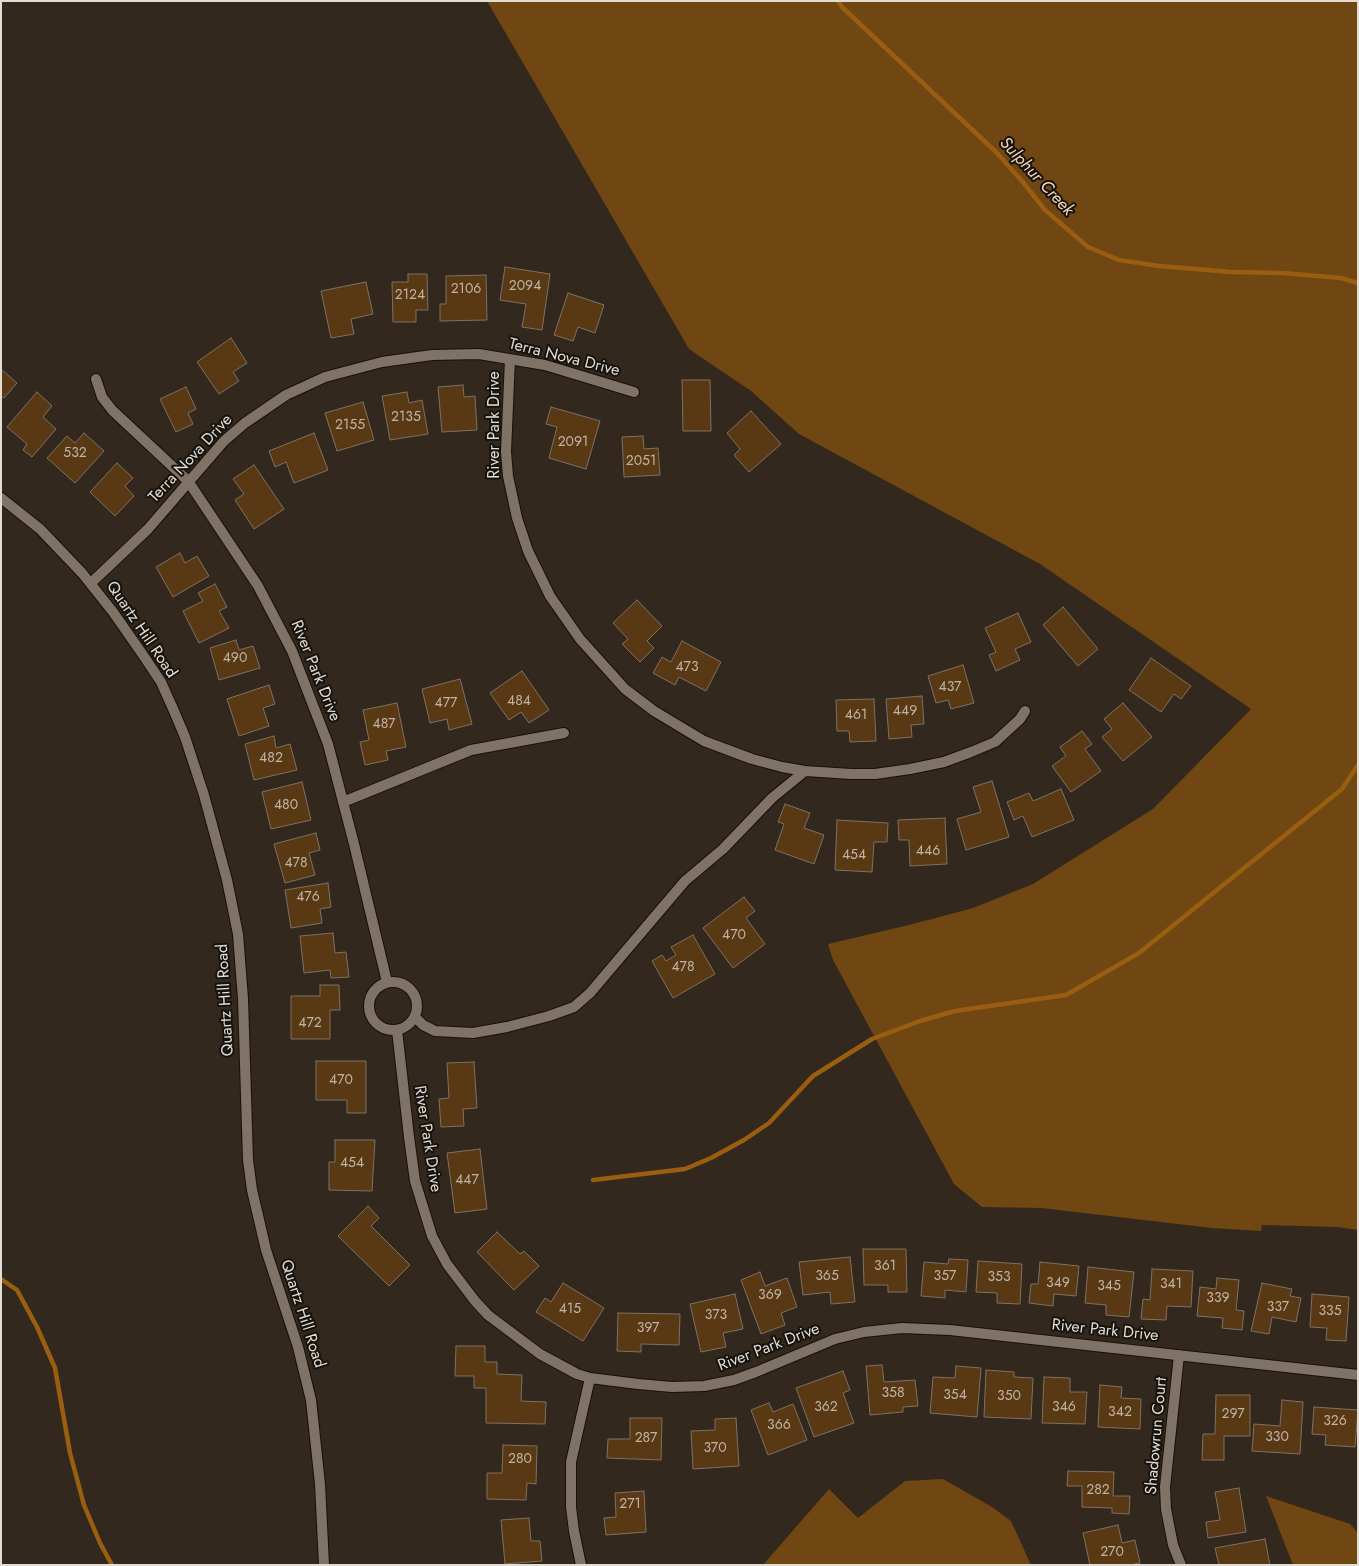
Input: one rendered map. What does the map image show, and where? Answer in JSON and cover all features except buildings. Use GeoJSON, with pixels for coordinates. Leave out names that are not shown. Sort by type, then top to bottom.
{"type":"FeatureCollection","features":[{"type":"Feature","properties":{"kind":"street","name":"Terra Nova Drive"},"geometry":{"type":"LineString","coordinates":[[91,583],[148,529],[224,441],[245,423],[286,395],[325,377],[382,362],[432,355],[479,354],[544,365],[634,392]]}},
{"type":"Feature","properties":{"kind":"street","name":"River Park Drive"},"geometry":{"type":"LineString","coordinates":[[510,359],[506,452],[510,490],[528,550],[542,582],[559,610],[580,639],[625,689],[654,711],[704,741],[752,759],[805,771],[851,774],[875,774],[944,762],[995,742],[1016,723],[1025,711]]}},
{"type":"Feature","properties":{"kind":"street","name":"River Park Drive"},"geometry":{"type":"LineString","coordinates":[[96,379],[102,397],[112,410],[188,481],[258,586],[292,651],[328,744],[387,982]]}},
{"type":"Feature","properties":{"kind":"street","name":"Quartz Hill Road"},"geometry":{"type":"LineString","coordinates":[[1,498],[40,529],[91,583],[127,632],[161,682],[194,764],[228,880],[238,934],[241,966],[248,1160],[252,1190],[266,1250],[298,1347],[311,1400],[319,1469],[324,1565]]}},
{"type":"Feature","properties":{"kind":"street"},"geometry":{"type":"LineString","coordinates":[[343,802],[471,750],[564,733]]}},
{"type":"Feature","properties":{"kind":"street"},"geometry":{"type":"LineString","coordinates":[[416,1018],[423,1025],[435,1031],[474,1033],[507,1027],[549,1016],[574,1007],[590,994],[685,881],[723,849],[772,798],[805,771]]}},
{"type":"Feature","properties":{"kind":"street"},"geometry":{"type":"LineString","coordinates":[[387,982],[401,983],[414,993],[417,1000],[416,1018],[405,1028],[389,1031],[375,1023],[369,1009],[369,1000],[378,987],[387,982]]}},
{"type":"Feature","properties":{"kind":"street","name":"River Park Drive"},"geometry":{"type":"LineString","coordinates":[[397,1030],[415,1181],[432,1236],[447,1264],[475,1301],[488,1315],[516,1338],[540,1354],[577,1374],[590,1378],[672,1388],[704,1386],[734,1380],[834,1339],[864,1332],[902,1328],[950,1330],[1179,1354],[1358,1375]]}},
{"type":"Feature","properties":{"kind":"street","name":"Shadowrun Court"},"geometry":{"type":"LineString","coordinates":[[1179,1354],[1165,1487],[1166,1509],[1173,1545],[1181,1565]]}},
{"type":"Feature","properties":{"kind":"street"},"geometry":{"type":"LineString","coordinates":[[581,1565],[572,1513],[570,1488],[571,1462],[590,1378]]}},
{"type":"Feature","properties":{"kind":"shaded area"},"geometry":{"type":"Polygon","coordinates":[[[487,1],[1358,1],[1358,1230],[1337,1227],[1262,1225],[1261,1231],[1212,1228],[1041,1208],[982,1207],[954,1184],[833,960],[828,944],[973,908],[1033,884],[1153,809],[1251,709],[1040,564],[799,434],[751,391],[689,349],[487,1]]]}},
{"type":"Feature","properties":{"kind":"shaded area"},"geometry":{"type":"Polygon","coordinates":[[[943,1479],[992,1507],[1011,1521],[1031,1565],[763,1565],[829,1489],[858,1518],[905,1481],[943,1479]]]}},
{"type":"Feature","properties":{"kind":"shaded area"},"geometry":{"type":"Polygon","coordinates":[[[1266,1496],[1350,1524],[1358,1533],[1358,1565],[1293,1565],[1266,1496]]]}},
{"type":"Feature","properties":{"kind":"waterway","name":"Sulphur Creek"},"geometry":{"type":"LineString","coordinates":[[838,1],[842,7],[997,153],[1045,210],[1088,247],[1119,260],[1159,266],[1231,272],[1282,273],[1341,278],[1358,283]]}},
{"type":"Feature","properties":{"kind":"waterway"},"geometry":{"type":"LineString","coordinates":[[593,1180],[685,1169],[711,1158],[744,1140],[769,1123],[813,1076],[872,1039],[920,1021],[955,1011],[1066,995],[1139,953],[1342,789],[1358,765]]}},
{"type":"Feature","properties":{"kind":"waterway"},"geometry":{"type":"LineString","coordinates":[[1,1279],[17,1290],[37,1327],[55,1368],[70,1453],[84,1505],[100,1543],[112,1565]]}}]}
